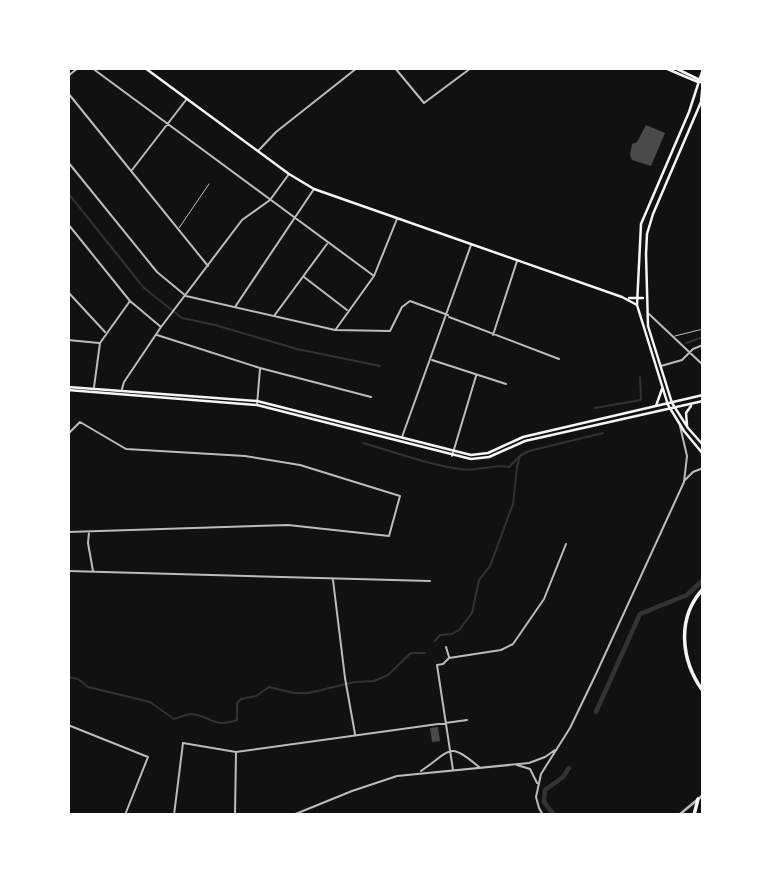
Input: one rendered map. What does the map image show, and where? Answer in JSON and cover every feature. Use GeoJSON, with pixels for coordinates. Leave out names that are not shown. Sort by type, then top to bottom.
{"type":"FeatureCollection","features":[{"type":"Feature","properties":{"kind":"main road"},"geometry":{"type":"LineString","coordinates":[[145,68],[289,174],[314,189],[637,302]]}},
{"type":"Feature","properties":{"kind":"main road"},"geometry":{"type":"LineString","coordinates":[[665,68],[701,81]]}},
{"type":"Feature","properties":{"kind":"main road"},"geometry":{"type":"LineString","coordinates":[[675,68],[701,81]]}},
{"type":"Feature","properties":{"kind":"main road"},"geometry":{"type":"LineString","coordinates":[[703,69],[689,112],[640,228],[637,302],[662,387],[673,409],[703,445]]}},
{"type":"Feature","properties":{"kind":"main road"},"geometry":{"type":"LineString","coordinates":[[670,404],[647,325],[646,246],[649,228],[701,102],[701,81]]}},
{"type":"Feature","properties":{"kind":"main road"},"geometry":{"type":"LineString","coordinates":[[629,298],[639,290]]}},
{"type":"Feature","properties":{"kind":"main road"},"geometry":{"type":"LineString","coordinates":[[622,297],[637,302]]}},
{"type":"Feature","properties":{"kind":"main road"},"geometry":{"type":"LineString","coordinates":[[637,302],[643,298],[648,301]]}},
{"type":"Feature","properties":{"kind":"main road"},"geometry":{"type":"LineString","coordinates":[[639,309],[645,310],[648,307]]}},
{"type":"Feature","properties":{"kind":"main road"},"geometry":{"type":"LineString","coordinates":[[653,408],[660,399],[662,387]]}},
{"type":"Feature","properties":{"kind":"main road"},"geometry":{"type":"LineString","coordinates":[[68,388],[257,403],[453,454],[483,458],[525,442],[703,401]]}},
{"type":"Feature","properties":{"kind":"main road"},"geometry":{"type":"LineString","coordinates":[[453,454],[488,453],[523,437],[703,395]]}},
{"type":"Feature","properties":{"kind":"main road"},"geometry":{"type":"LineString","coordinates":[[688,428],[686,412],[695,404]]}},
{"type":"Feature","properties":{"kind":"main road"},"geometry":{"type":"LineString","coordinates":[[673,409],[679,423],[703,454]]}},
{"type":"Feature","properties":{"kind":"main road"},"geometry":{"type":"LineString","coordinates":[[703,589],[689,610],[684,637],[690,669],[703,691]]}},
{"type":"Feature","properties":{"kind":"main road"},"geometry":{"type":"LineString","coordinates":[[694,815],[701,797]]}},
{"type":"Feature","properties":{"kind":"street"},"geometry":{"type":"LineString","coordinates":[[68,76],[78,68]]}},
{"type":"Feature","properties":{"kind":"street"},"geometry":{"type":"LineString","coordinates":[[92,68],[374,276]]}},
{"type":"Feature","properties":{"kind":"street"},"geometry":{"type":"LineString","coordinates":[[258,151],[276,132],[357,68]]}},
{"type":"Feature","properties":{"kind":"street"},"geometry":{"type":"LineString","coordinates":[[395,68],[424,103],[471,68]]}},
{"type":"Feature","properties":{"kind":"street"},"geometry":{"type":"LineString","coordinates":[[68,93],[208,266]]}},
{"type":"Feature","properties":{"kind":"street"},"geometry":{"type":"LineString","coordinates":[[132,171],[187,99]]}},
{"type":"Feature","properties":{"kind":"street"},"geometry":{"type":"LineString","coordinates":[[68,162],[157,272],[186,296],[335,330],[390,331],[401,307],[410,302],[559,359]]}},
{"type":"Feature","properties":{"kind":"street"},"geometry":{"type":"LineString","coordinates":[[122,392],[124,382],[161,327],[242,220],[270,200],[289,174]]}},
{"type":"Feature","properties":{"kind":"street"},"geometry":{"type":"LineString","coordinates":[[235,307],[314,189]]}},
{"type":"Feature","properties":{"kind":"street"},"geometry":{"type":"LineString","coordinates":[[335,330],[374,276],[397,218]]}},
{"type":"Feature","properties":{"kind":"street"},"geometry":{"type":"LineString","coordinates":[[68,224],[130,300],[161,327]]}},
{"type":"Feature","properties":{"kind":"street"},"geometry":{"type":"LineString","coordinates":[[274,317],[328,243]]}},
{"type":"Feature","properties":{"kind":"street"},"geometry":{"type":"LineString","coordinates":[[401,440],[472,244]]}},
{"type":"Feature","properties":{"kind":"street"},"geometry":{"type":"LineString","coordinates":[[493,335],[518,260]]}},
{"type":"Feature","properties":{"kind":"street"},"geometry":{"type":"LineString","coordinates":[[303,276],[349,311]]}},
{"type":"Feature","properties":{"kind":"street"},"geometry":{"type":"LineString","coordinates":[[69,295],[106,333]]}},
{"type":"Feature","properties":{"kind":"street"},"geometry":{"type":"LineString","coordinates":[[94,390],[100,343],[130,300]]}},
{"type":"Feature","properties":{"kind":"street"},"geometry":{"type":"LineString","coordinates":[[648,313],[703,365]]}},
{"type":"Feature","properties":{"kind":"street"},"geometry":{"type":"LineString","coordinates":[[156,335],[260,368],[371,397]]}},
{"type":"Feature","properties":{"kind":"street"},"geometry":{"type":"LineString","coordinates":[[68,340],[100,343]]}},
{"type":"Feature","properties":{"kind":"street"},"geometry":{"type":"LineString","coordinates":[[660,366],[682,360],[690,351],[703,345]]}},
{"type":"Feature","properties":{"kind":"street"},"geometry":{"type":"LineString","coordinates":[[431,359],[506,384]]}},
{"type":"Feature","properties":{"kind":"street"},"geometry":{"type":"LineString","coordinates":[[257,403],[260,368]]}},
{"type":"Feature","properties":{"kind":"street"},"geometry":{"type":"LineString","coordinates":[[453,454],[476,376]]}},
{"type":"Feature","properties":{"kind":"street"},"geometry":{"type":"LineString","coordinates":[[68,435],[80,422],[126,449],[245,456],[289,463],[400,496],[389,536],[288,525],[68,532]]}},
{"type":"Feature","properties":{"kind":"street"},"geometry":{"type":"LineString","coordinates":[[679,423],[686,450],[684,482]]}},
{"type":"Feature","properties":{"kind":"street"},"geometry":{"type":"LineString","coordinates":[[537,785],[601,663],[684,482],[692,472],[703,468]]}},
{"type":"Feature","properties":{"kind":"street"},"geometry":{"type":"LineString","coordinates":[[89,532],[88,544],[93,572]]}},
{"type":"Feature","properties":{"kind":"street"},"geometry":{"type":"LineString","coordinates":[[431,666],[443,664],[449,658],[501,650],[513,644],[544,599],[566,544]]}},
{"type":"Feature","properties":{"kind":"street"},"geometry":{"type":"LineString","coordinates":[[68,571],[430,581]]}},
{"type":"Feature","properties":{"kind":"street"},"geometry":{"type":"LineString","coordinates":[[333,579],[355,736]]}},
{"type":"Feature","properties":{"kind":"street"},"geometry":{"type":"LineString","coordinates":[[446,647],[449,658]]}},
{"type":"Feature","properties":{"kind":"street"},"geometry":{"type":"LineString","coordinates":[[437,665],[453,770]]}},
{"type":"Feature","properties":{"kind":"street"},"geometry":{"type":"LineString","coordinates":[[174,815],[183,743],[236,752],[467,720]]}},
{"type":"Feature","properties":{"kind":"street"},"geometry":{"type":"LineString","coordinates":[[68,725],[148,757],[125,815]]}},
{"type":"Feature","properties":{"kind":"street"},"geometry":{"type":"LineString","coordinates":[[293,815],[352,790],[390,778],[513,765],[540,760],[558,747]]}},
{"type":"Feature","properties":{"kind":"street"},"geometry":{"type":"LineString","coordinates":[[418,773],[451,750],[459,750],[480,768]]}},
{"type":"Feature","properties":{"kind":"street"},"geometry":{"type":"LineString","coordinates":[[235,815],[236,752]]}},
{"type":"Feature","properties":{"kind":"street"},"geometry":{"type":"LineString","coordinates":[[513,765],[530,769],[537,785],[538,805],[543,815]]}},
{"type":"Feature","properties":{"kind":"street"},"geometry":{"type":"LineString","coordinates":[[678,815],[701,797]]}},
{"type":"Feature","properties":{"kind":"lane"},"geometry":{"type":"LineString","coordinates":[[178,230],[209,184]]}},
{"type":"Feature","properties":{"kind":"lane"},"geometry":{"type":"LineString","coordinates":[[673,336],[703,329]]}},
{"type":"Feature","properties":{"kind":"building"},"geometry":{"type":"Polygon","coordinates":[[[646,125],[665,133],[651,166],[632,160],[630,155],[632,144],[637,142],[646,125]]]}},
{"type":"Feature","properties":{"kind":"building"},"geometry":{"type":"Polygon","coordinates":[[[438,727],[440,741],[432,742],[430,728],[438,727]]]}},
{"type":"Feature","properties":{"kind":"waterway"},"geometry":{"type":"LineString","coordinates":[[68,193],[144,288],[182,318],[297,349],[380,366]]}},
{"type":"Feature","properties":{"kind":"waterway"},"geometry":{"type":"LineString","coordinates":[[686,343],[703,337]]}},
{"type":"Feature","properties":{"kind":"waterway"},"geometry":{"type":"LineString","coordinates":[[595,408],[641,400],[640,377]]}},
{"type":"Feature","properties":{"kind":"waterway"},"geometry":{"type":"LineString","coordinates":[[363,443],[436,465],[473,469],[509,467],[529,451],[603,433]]}},
{"type":"Feature","properties":{"kind":"waterway"},"geometry":{"type":"LineString","coordinates":[[435,641],[440,635],[459,630],[472,613],[479,580],[490,566],[513,504],[520,456]]}},
{"type":"Feature","properties":{"kind":"waterway"},"geometry":{"type":"LineString","coordinates":[[596,712],[640,614],[687,595],[703,580]]}},
{"type":"Feature","properties":{"kind":"waterway"},"geometry":{"type":"LineString","coordinates":[[68,677],[78,679],[88,687],[150,702],[174,719],[191,714],[222,723],[237,720],[237,703],[241,699],[256,696],[269,687],[294,693],[309,693],[354,682],[374,681],[388,675],[411,653],[425,653]]}},
{"type":"Feature","properties":{"kind":"waterway"},"geometry":{"type":"LineString","coordinates":[[554,815],[544,802],[545,790],[563,777],[569,768]]}}]}
